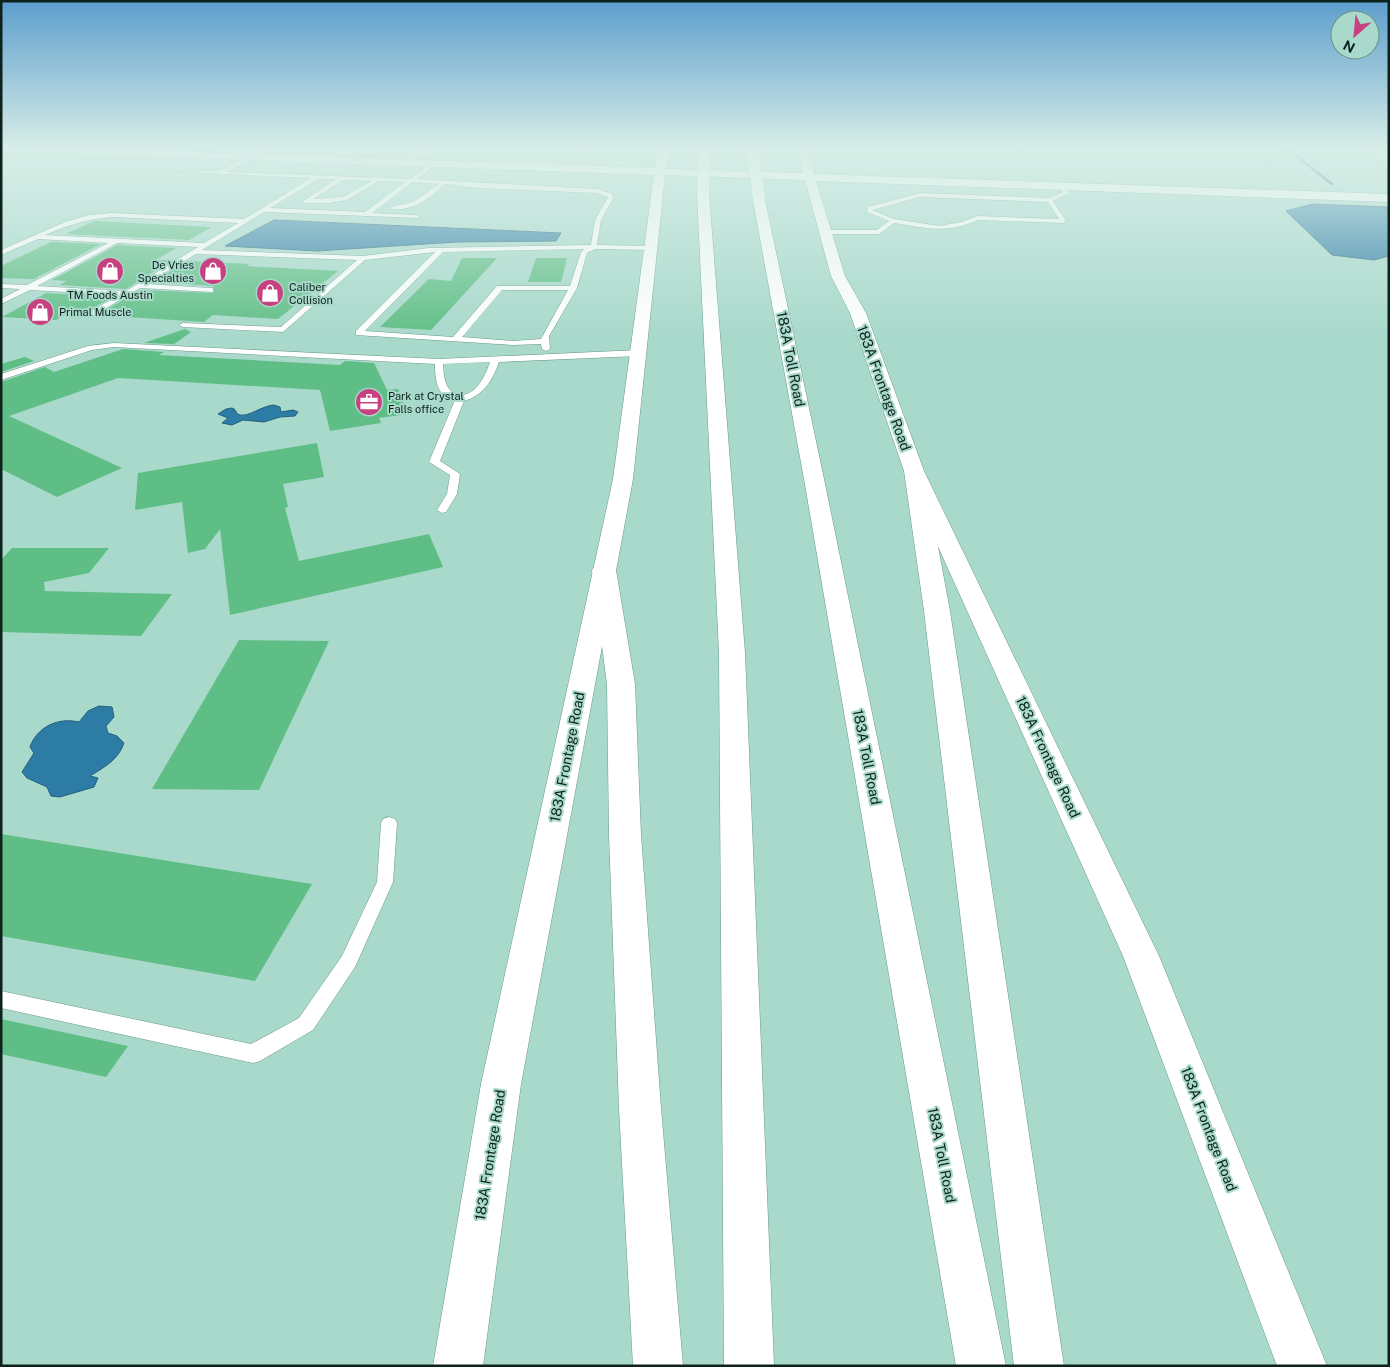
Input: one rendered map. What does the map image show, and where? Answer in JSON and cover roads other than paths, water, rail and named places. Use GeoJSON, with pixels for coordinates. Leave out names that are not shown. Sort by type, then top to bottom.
{"type":"FeatureCollection","features":[{"type":"Feature","properties":{"kind":"main road","name":"183A Frontage Road"},"geometry":{"type":"LineString","coordinates":[[458,1366],[501,1084],[623,479],[652,248],[660,212]]}},
{"type":"Feature","properties":{"kind":"main road"},"geometry":{"type":"LineString","coordinates":[[673,212],[732,653],[749,1366]]}},
{"type":"Feature","properties":{"kind":"main road","name":"183A Toll Road"},"geometry":{"type":"LineString","coordinates":[[761,212],[814,478],[981,1366]]}},
{"type":"Feature","properties":{"kind":"main road","name":"183A Frontage Road"},"geometry":{"type":"LineString","coordinates":[[818,212],[838,276],[858,313],[914,471],[1141,956],[1302,1366]]}},
{"type":"Feature","properties":{"kind":"main road"},"geometry":{"type":"LineString","coordinates":[[914,471],[937,610],[1040,1366]]}},
{"type":"Feature","properties":{"kind":"main road"},"geometry":{"type":"LineString","coordinates":[[604,570],[621,684],[626,854],[658,1366]]}},
{"type":"Feature","properties":{"kind":"lane"},"geometry":{"type":"LineString","coordinates":[[91,315],[260,212]]}},
{"type":"Feature","properties":{"kind":"lane"},"geometry":{"type":"LineString","coordinates":[[311,212],[417,217]]}},
{"type":"Feature","properties":{"kind":"lane"},"geometry":{"type":"LineString","coordinates":[[594,247],[593,237],[602,212]]}},
{"type":"Feature","properties":{"kind":"lane"},"geometry":{"type":"LineString","coordinates":[[871,212],[893,221],[939,228],[964,224],[977,218],[1063,221],[1057,212]]}},
{"type":"Feature","properties":{"kind":"lane"},"geometry":{"type":"LineString","coordinates":[[974,212],[977,218]]}},
{"type":"Feature","properties":{"kind":"lane"},"geometry":{"type":"LineString","coordinates":[[1,253],[67,223],[89,217],[112,215],[246,221]]}},
{"type":"Feature","properties":{"kind":"lane"},"geometry":{"type":"LineString","coordinates":[[824,232],[879,232],[893,221]]}},
{"type":"Feature","properties":{"kind":"lane"},"geometry":{"type":"LineString","coordinates":[[38,237],[206,245]]}},
{"type":"Feature","properties":{"kind":"lane"},"geometry":{"type":"LineString","coordinates":[[1,302],[116,241]]}},
{"type":"Feature","properties":{"kind":"lane"},"geometry":{"type":"LineString","coordinates":[[546,356],[545,336],[573,288],[584,252],[594,247]]}},
{"type":"Feature","properties":{"kind":"lane"},"geometry":{"type":"LineString","coordinates":[[195,252],[363,258],[441,250],[594,247],[652,248]]}},
{"type":"Feature","properties":{"kind":"lane"},"geometry":{"type":"LineString","coordinates":[[441,250],[359,333],[513,344],[545,341]]}},
{"type":"Feature","properties":{"kind":"lane"},"geometry":{"type":"LineString","coordinates":[[183,325],[283,330],[363,258]]}},
{"type":"Feature","properties":{"kind":"lane"},"geometry":{"type":"LineString","coordinates":[[1,286],[127,293]]}},
{"type":"Feature","properties":{"kind":"lane"},"geometry":{"type":"LineString","coordinates":[[138,286],[210,290]]}},
{"type":"Feature","properties":{"kind":"lane"},"geometry":{"type":"LineString","coordinates":[[455,340],[500,288],[573,288]]}},
{"type":"Feature","properties":{"kind":"lane"},"geometry":{"type":"LineString","coordinates":[[1,377],[91,348],[114,345],[438,362],[639,353]]}},
{"type":"Feature","properties":{"kind":"lane"},"geometry":{"type":"LineString","coordinates":[[438,362],[439,383],[451,397],[460,399],[473,397],[483,388],[493,372],[495,360]]}},
{"type":"Feature","properties":{"kind":"lane"},"geometry":{"type":"LineString","coordinates":[[442,510],[452,494],[455,474],[434,462],[460,399]]}},
{"type":"Feature","properties":{"kind":"lane"},"geometry":{"type":"LineString","coordinates":[[1,999],[253,1054],[306,1024],[349,961],[385,882],[389,823]]}},
{"type":"Feature","properties":{"kind":"water"},"geometry":{"type":"Polygon","coordinates":[[[1287,212],[1389,212],[1389,256],[1374,260],[1332,255],[1287,212]]]}},
{"type":"Feature","properties":{"kind":"water"},"geometry":{"type":"Polygon","coordinates":[[[274,220],[561,233],[556,241],[457,242],[317,251],[225,246],[274,220]]]}},
{"type":"Feature","properties":{"kind":"water"},"geometry":{"type":"Polygon","coordinates":[[[274,405],[280,407],[281,412],[293,410],[298,412],[295,416],[280,417],[264,422],[243,420],[232,425],[222,423],[228,418],[218,414],[232,408],[238,414],[244,415],[274,405]]]}},
{"type":"Feature","properties":{"kind":"water"},"geometry":{"type":"Polygon","coordinates":[[[99,706],[112,707],[114,717],[106,726],[108,733],[117,736],[124,743],[121,749],[111,762],[90,776],[98,778],[94,787],[60,797],[51,796],[47,787],[27,778],[22,772],[34,753],[30,747],[33,740],[49,725],[63,721],[79,722],[88,711],[99,706]]]}},
{"type":"Feature","properties":{"kind":"place","name":"TM Foods Austin"},"geometry":{"type":"Point","coordinates":[110,271]}},
{"type":"Feature","properties":{"kind":"place","name":"De Vries Specialties"},"geometry":{"type":"Point","coordinates":[213,271]}},
{"type":"Feature","properties":{"kind":"place","name":"Caliber Collision"},"geometry":{"type":"Point","coordinates":[270,293]}},
{"type":"Feature","properties":{"kind":"place","name":"Primal Muscle"},"geometry":{"type":"Point","coordinates":[40,312]}},
{"type":"Feature","properties":{"kind":"place","name":"Park at Crystal Falls office"},"geometry":{"type":"Point","coordinates":[369,402]}}]}
